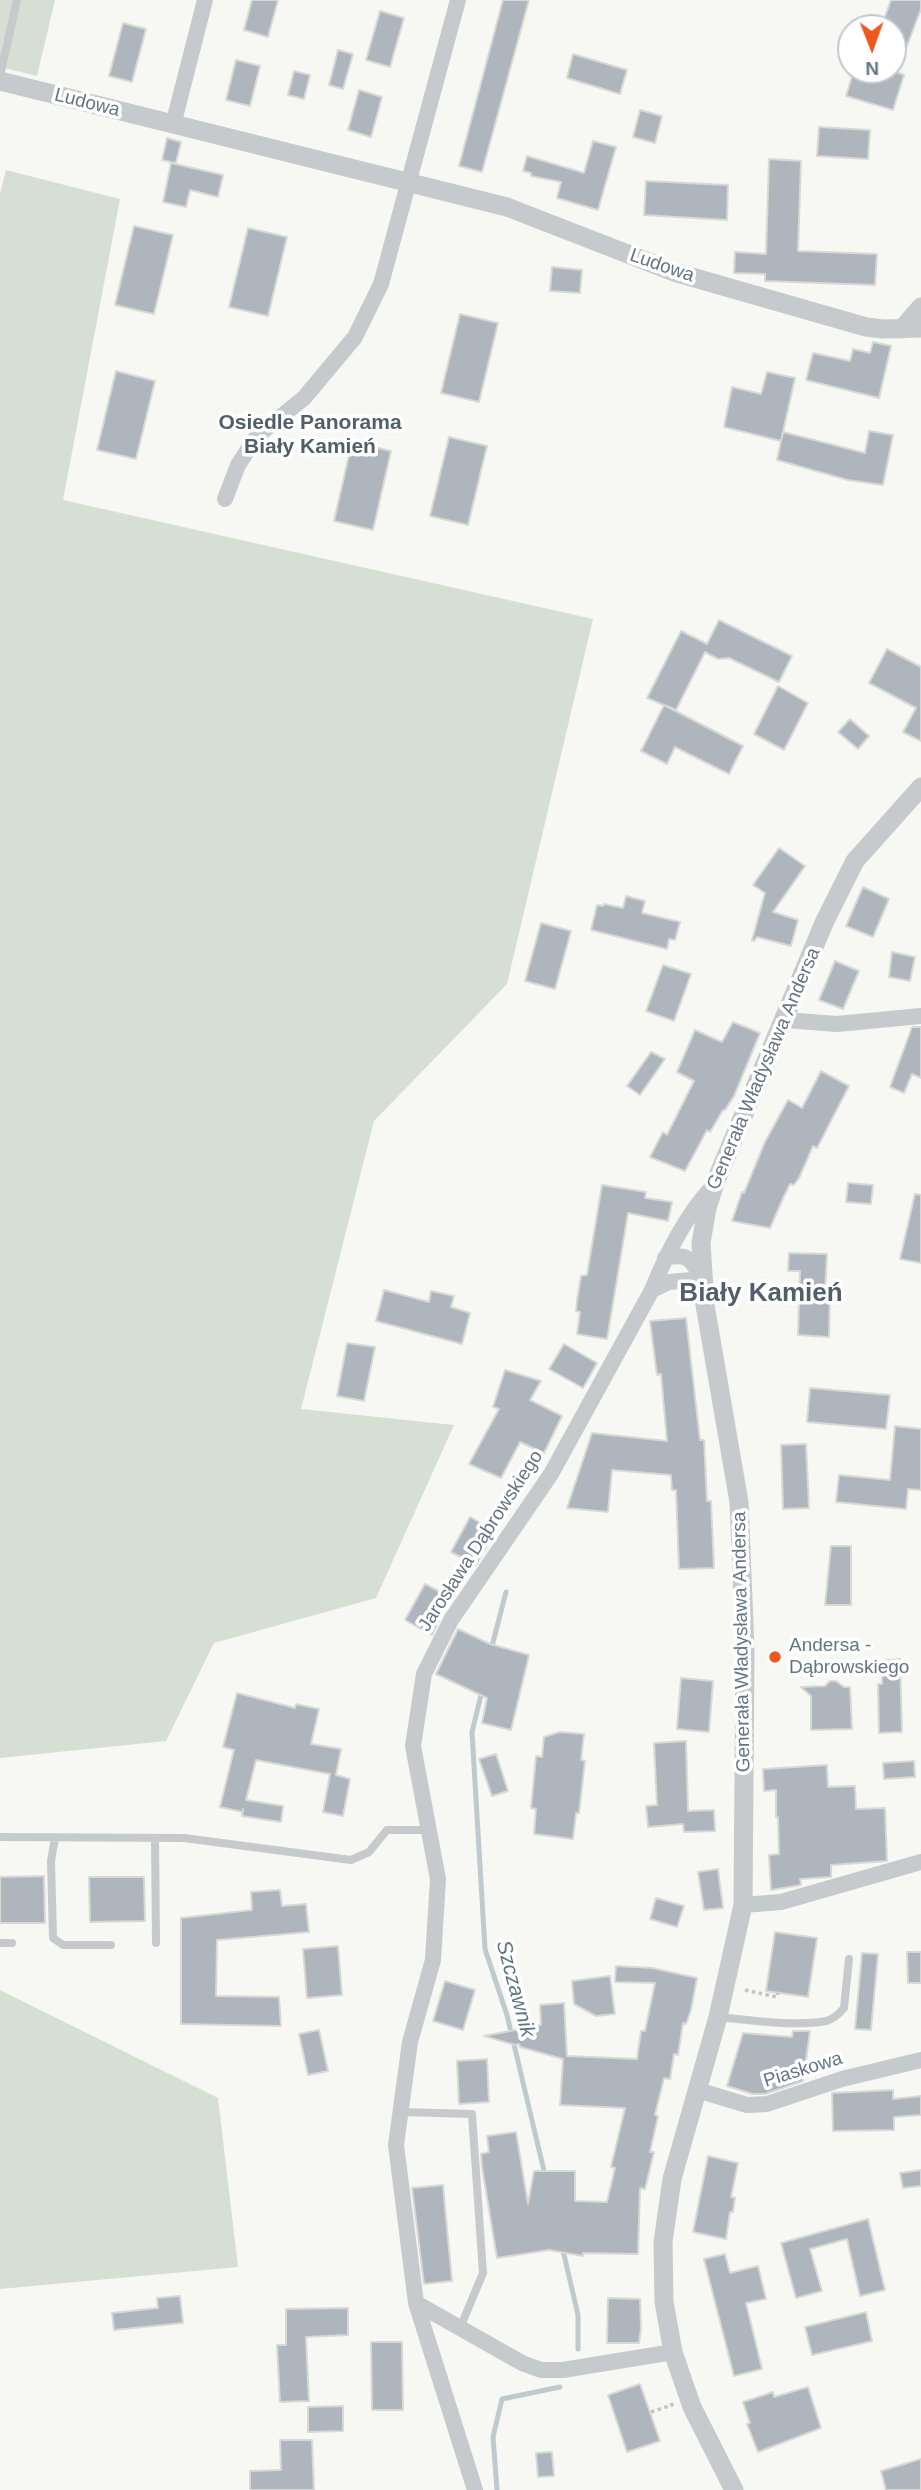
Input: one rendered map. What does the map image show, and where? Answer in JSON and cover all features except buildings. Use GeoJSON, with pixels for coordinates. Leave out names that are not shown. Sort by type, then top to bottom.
{"type":"FeatureCollection","features":[{"type":"Feature","properties":{"kind":"street"},"geometry":{"type":"LineString","coordinates":[[173,125],[205,0]]}},
{"type":"Feature","properties":{"kind":"street"},"geometry":{"type":"LineString","coordinates":[[225,499],[239,465],[257,436],[304,398],[355,337],[381,284],[458,0]]}},
{"type":"Feature","properties":{"kind":"street","name":"Ludowa"},"geometry":{"type":"LineString","coordinates":[[0,81],[507,207],[674,272],[866,327],[902,329],[902,337],[921,340]]}},
{"type":"Feature","properties":{"kind":"street"},"geometry":{"type":"LineString","coordinates":[[902,329],[921,307]]}},
{"type":"Feature","properties":{"kind":"street","name":"Generała Władysława Andersa"},"geometry":{"type":"LineString","coordinates":[[734,2490],[692,2407],[673,2352],[664,2302],[663,2242],[671,2179],[718,2017],[743,1905],[745,1649],[739,1502],[705,1305],[701,1243],[707,1208],[715,1183],[824,923],[855,861],[921,787]]}},
{"type":"Feature","properties":{"kind":"street"},"geometry":{"type":"LineString","coordinates":[[785,1020],[837,1024],[921,1016]]}},
{"type":"Feature","properties":{"kind":"street","name":"Jarosława Dąbrowskiego"},"geometry":{"type":"LineString","coordinates":[[475,2490],[416,2303],[396,2145],[410,2042],[433,1960],[438,1879],[414,1746],[424,1674],[451,1620],[551,1474],[652,1290],[665,1258],[693,1208],[715,1183]]}},
{"type":"Feature","properties":{"kind":"street"},"geometry":{"type":"LineString","coordinates":[[652,1290],[669,1282],[703,1279],[690,1259],[683,1256],[665,1258]]}},
{"type":"Feature","properties":{"kind":"street"},"geometry":{"type":"LineString","coordinates":[[743,1905],[781,1902],[921,1862]]}},
{"type":"Feature","properties":{"kind":"street","name":"Piaskowa"},"geometry":{"type":"LineString","coordinates":[[697,2091],[747,2105],[767,2104],[842,2079],[921,2060]]}},
{"type":"Feature","properties":{"kind":"street"},"geometry":{"type":"LineString","coordinates":[[416,2303],[522,2363],[541,2370],[563,2370],[673,2352]]}},
{"type":"Feature","properties":{"kind":"lane"},"geometry":{"type":"LineString","coordinates":[[0,76],[18,0]]}},
{"type":"Feature","properties":{"kind":"lane"},"geometry":{"type":"LineString","coordinates":[[0,1837],[184,1838],[351,1860],[369,1852],[387,1830],[429,1830]]}},
{"type":"Feature","properties":{"kind":"lane"},"geometry":{"type":"LineString","coordinates":[[55,1838],[51,1861],[53,1938],[63,1945],[111,1945]]}},
{"type":"Feature","properties":{"kind":"lane"},"geometry":{"type":"LineString","coordinates":[[155,1838],[156,1943]]}},
{"type":"Feature","properties":{"kind":"lane"},"geometry":{"type":"LineString","coordinates":[[0,1943],[12,1943]]}},
{"type":"Feature","properties":{"kind":"lane"},"geometry":{"type":"LineString","coordinates":[[718,2017],[806,2022],[826,2021],[836,2017],[844,2008],[849,1959]]}},
{"type":"Feature","properties":{"kind":"lane"},"geometry":{"type":"LineString","coordinates":[[401,2112],[472,2114],[483,2273],[460,2329]]}},
{"type":"Feature","properties":{"kind":"path"},"geometry":{"type":"LineString","coordinates":[[746,1990],[777,1997],[778,1993]]}},
{"type":"Feature","properties":{"kind":"path"},"geometry":{"type":"LineString","coordinates":[[651,2412],[672,2405],[669,2397]]}},
{"type":"Feature","properties":{"kind":"shaded area"},"geometry":{"type":"Polygon","coordinates":[[[0,0],[55,0],[37,76],[0,67],[0,0]]]}},
{"type":"Feature","properties":{"kind":"shaded area"},"geometry":{"type":"Polygon","coordinates":[[[6,170],[120,199],[63,500],[593,619],[507,984],[374,1121],[301,1409],[454,1425],[376,1598],[214,1643],[166,1741],[0,1758],[0,194],[6,170]]]}},
{"type":"Feature","properties":{"kind":"shaded area"},"geometry":{"type":"Polygon","coordinates":[[[0,1990],[218,2098],[238,2267],[0,2289],[0,1990]]]}},
{"type":"Feature","properties":{"kind":"waterway","name":"Szczawnik"},"geometry":{"type":"LineString","coordinates":[[491,1650],[506,1592]]}},
{"type":"Feature","properties":{"kind":"waterway","name":"Szczawnik"},"geometry":{"type":"LineString","coordinates":[[482,1691],[472,1732],[485,1949],[507,2015],[545,2175]]}},
{"type":"Feature","properties":{"kind":"waterway","name":"Szczawnik"},"geometry":{"type":"LineString","coordinates":[[562,2246],[578,2315],[578,2349]]}},
{"type":"Feature","properties":{"kind":"waterway","name":"Szczawnik"},"geometry":{"type":"LineString","coordinates":[[497,2490],[493,2437],[502,2399],[560,2387]]}},
{"type":"Feature","properties":{"kind":"place","name":"Andersa - Dąbrowskiego"},"geometry":{"type":"Point","coordinates":[775,1657]}},
{"type":"Feature","properties":{"kind":"district","name":"Osiedle Panorama Biały Kamień"},"geometry":{"type":"Point","coordinates":[310,435]}},
{"type":"Feature","properties":{"kind":"district","name":"Biały Kamień"},"geometry":{"type":"Point","coordinates":[761,1294]}}]}
